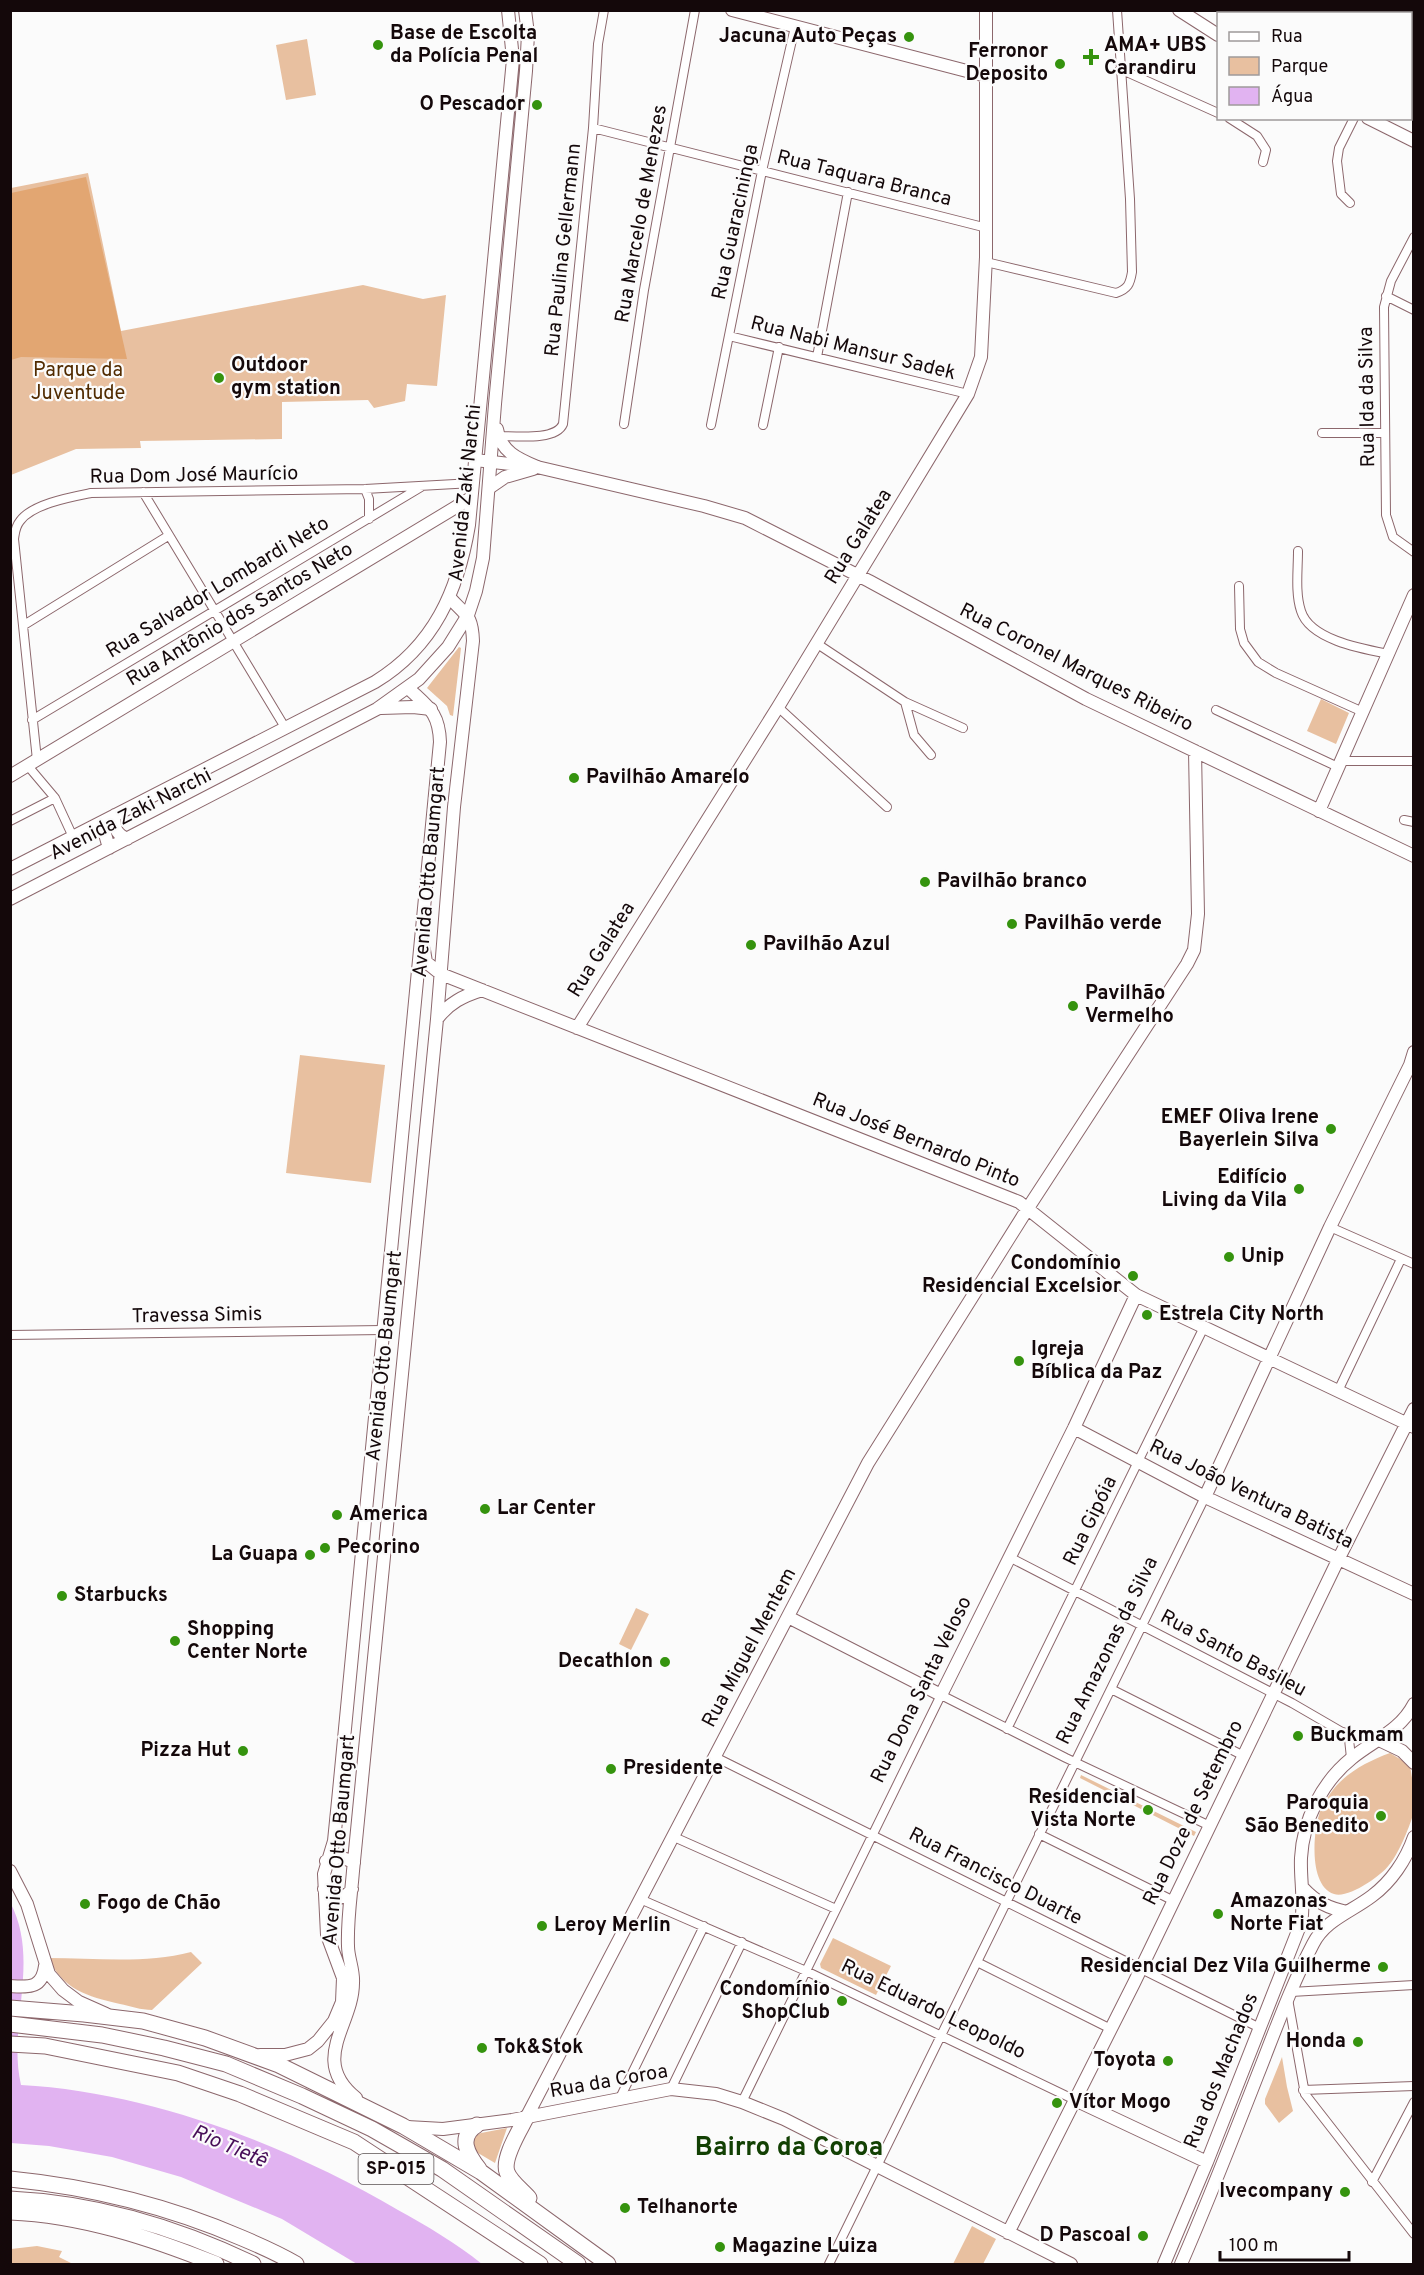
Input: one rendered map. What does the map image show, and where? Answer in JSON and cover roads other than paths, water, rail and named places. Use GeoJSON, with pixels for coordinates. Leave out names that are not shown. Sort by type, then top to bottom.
{"type":"FeatureCollection","features":[{"type":"Feature","properties":{"kind":"highway"},"geometry":{"type":"LineString","coordinates":[[10,2008],[112,2017],[168,2027],[279,2065],[403,2126],[481,2172],[608,2265]]}},
{"type":"Feature","properties":{"kind":"highway"},"geometry":{"type":"LineString","coordinates":[[16,2024],[102,2035],[164,2048],[226,2064],[302,2096],[372,2129],[442,2169],[578,2265]]}},
{"type":"Feature","properties":{"kind":"highway","name":"SP-015"},"geometry":{"type":"LineString","coordinates":[[16,2044],[45,2046],[178,2073],[240,2094],[354,2142],[540,2265]]}},
{"type":"Feature","properties":{"kind":"highway"},"geometry":{"type":"LineString","coordinates":[[526,2118],[507,2158],[507,2172],[556,2226]]}},
{"type":"Feature","properties":{"kind":"highway"},"geometry":{"type":"LineString","coordinates":[[477,2125],[468,2133],[465,2144],[481,2172]]}},
{"type":"Feature","properties":{"kind":"highway"},"geometry":{"type":"LineString","coordinates":[[10,2179],[61,2184],[150,2205],[206,2223],[283,2256],[296,2265]]}},
{"type":"Feature","properties":{"kind":"highway"},"geometry":{"type":"LineString","coordinates":[[10,2199],[38,2200],[110,2213],[166,2228],[253,2265]]}},
{"type":"Feature","properties":{"kind":"highway"},"geometry":{"type":"LineString","coordinates":[[10,2212],[65,2217],[100,2225],[216,2265]]}},
{"type":"Feature","properties":{"kind":"street","name":"Avenida Zaki Narchi"},"geometry":{"type":"LineString","coordinates":[[10,869],[375,682],[401,664],[436,624],[450,598],[464,554],[473,483],[513,59],[508,10]]}},
{"type":"Feature","properties":{"kind":"street","name":"Avenida Zaki Narchi"},"geometry":{"type":"LineString","coordinates":[[10,899],[390,701],[434,664],[448,647],[468,615],[483,558],[526,71],[528,34],[525,10]]}},
{"type":"Feature","properties":{"kind":"street","name":"Rua Paulina Gellermann"},"geometry":{"type":"LineString","coordinates":[[498,436],[550,435],[561,430],[563,424],[593,128],[598,44],[604,10]]}},
{"type":"Feature","properties":{"kind":"street","name":"Rua Marcelo de Menezes"},"geometry":{"type":"LineString","coordinates":[[624,424],[644,290],[695,10]]}},
{"type":"Feature","properties":{"kind":"street"},"geometry":{"type":"LineString","coordinates":[[732,10],[760,14],[795,27],[986,76]]}},
{"type":"Feature","properties":{"kind":"street","name":"Rua Galatea"},"geometry":{"type":"LineString","coordinates":[[577,1028],[778,707],[968,394],[981,357],[986,262],[986,10]]}},
{"type":"Feature","properties":{"kind":"street"},"geometry":{"type":"LineString","coordinates":[[986,262],[1116,294],[1124,291],[1130,284],[1132,272],[1130,199],[1117,10]]}},
{"type":"Feature","properties":{"kind":"street"},"geometry":{"type":"LineString","coordinates":[[1179,10],[1217,34]]}},
{"type":"Feature","properties":{"kind":"street","name":"Rua Guaracininga"},"geometry":{"type":"LineString","coordinates":[[711,424],[762,171],[795,27]]}},
{"type":"Feature","properties":{"kind":"street"},"geometry":{"type":"LineString","coordinates":[[1120,69],[1217,113]]}},
{"type":"Feature","properties":{"kind":"street"},"geometry":{"type":"LineString","coordinates":[[1232,120],[1257,136],[1266,150],[1263,162]]}},
{"type":"Feature","properties":{"kind":"street"},"geometry":{"type":"LineString","coordinates":[[1350,203],[1341,194],[1337,161],[1339,148],[1353,120]]}},
{"type":"Feature","properties":{"kind":"street"},"geometry":{"type":"LineString","coordinates":[[1372,120],[1413,141]]}},
{"type":"Feature","properties":{"kind":"street","name":"Rua Taquara Branca"},"geometry":{"type":"LineString","coordinates":[[593,128],[987,228]]}},
{"type":"Feature","properties":{"kind":"street"},"geometry":{"type":"LineString","coordinates":[[817,357],[848,192]]}},
{"type":"Feature","properties":{"kind":"street","name":"Rua Ida da Silva"},"geometry":{"type":"LineString","coordinates":[[1413,237],[1386,296],[1384,329],[1386,515],[1389,528],[1400,544],[1413,552]]}},
{"type":"Feature","properties":{"kind":"street"},"geometry":{"type":"LineString","coordinates":[[1386,296],[1413,310]]}},
{"type":"Feature","properties":{"kind":"street","name":"Rua Nabi Mansur Sadek"},"geometry":{"type":"LineString","coordinates":[[729,336],[968,394]]}},
{"type":"Feature","properties":{"kind":"street"},"geometry":{"type":"LineString","coordinates":[[764,425],[778,348]]}},
{"type":"Feature","properties":{"kind":"street"},"geometry":{"type":"LineString","coordinates":[[494,424],[498,436],[510,454],[537,467]]}},
{"type":"Feature","properties":{"kind":"street"},"geometry":{"type":"LineString","coordinates":[[1322,434],[1385,433]]}},
{"type":"Feature","properties":{"kind":"street","name":"Rua Coronel Marques Ribeiro"},"geometry":{"type":"LineString","coordinates":[[475,460],[537,467],[704,506],[745,518],[858,575],[1086,699],[1196,752],[1198,914],[1194,950],[1028,1208]]}},
{"type":"Feature","properties":{"kind":"street"},"geometry":{"type":"LineString","coordinates":[[489,488],[506,477],[537,467]]}},
{"type":"Feature","properties":{"kind":"street","name":"Rua Dom José Maurício"},"geometry":{"type":"LineString","coordinates":[[32,763],[32,720],[14,539],[15,528],[21,519],[31,512],[63,499],[91,493],[365,489],[473,483]]}},
{"type":"Feature","properties":{"kind":"street","name":"Rua Salvador Lombardi Neto"},"geometry":{"type":"LineString","coordinates":[[32,720],[422,486]]}},
{"type":"Feature","properties":{"kind":"street"},"geometry":{"type":"LineString","coordinates":[[365,489],[369,499],[369,519]]}},
{"type":"Feature","properties":{"kind":"street"},"geometry":{"type":"LineString","coordinates":[[143,492],[286,729]]}},
{"type":"Feature","properties":{"kind":"street","name":"Rua Antônio dos Santos Neto"},"geometry":{"type":"LineString","coordinates":[[10,776],[471,498]]}},
{"type":"Feature","properties":{"kind":"street"},"geometry":{"type":"LineString","coordinates":[[24,625],[168,536]]}},
{"type":"Feature","properties":{"kind":"street"},"geometry":{"type":"LineString","coordinates":[[1298,551],[1299,604],[1306,621],[1315,629],[1350,646],[1389,654]]}},
{"type":"Feature","properties":{"kind":"street"},"geometry":{"type":"LineString","coordinates":[[1239,586],[1240,629],[1244,643],[1258,662],[1276,673],[1363,712]]}},
{"type":"Feature","properties":{"kind":"street"},"geometry":{"type":"LineString","coordinates":[[1319,811],[1413,595]]}},
{"type":"Feature","properties":{"kind":"street"},"geometry":{"type":"LineString","coordinates":[[450,598],[468,615]]}},
{"type":"Feature","properties":{"kind":"street","name":"Avenida Otto Baumgart"},"geometry":{"type":"LineString","coordinates":[[370,2109],[345,2089],[339,2080],[336,2072],[336,2040],[352,1997],[353,1983],[348,1946],[354,1863],[437,1019],[454,807],[473,641],[468,615]]}},
{"type":"Feature","properties":{"kind":"street"},"geometry":{"type":"LineString","coordinates":[[816,644],[905,702],[963,728]]}},
{"type":"Feature","properties":{"kind":"street"},"geometry":{"type":"LineString","coordinates":[[401,664],[401,675],[408,688],[431,709]]}},
{"type":"Feature","properties":{"kind":"street"},"geometry":{"type":"LineString","coordinates":[[375,682],[387,688],[390,701]]}},
{"type":"Feature","properties":{"kind":"street"},"geometry":{"type":"LineString","coordinates":[[905,702],[914,735],[931,755]]}},
{"type":"Feature","properties":{"kind":"street"},"geometry":{"type":"LineString","coordinates":[[377,709],[413,707],[431,709]]}},
{"type":"Feature","properties":{"kind":"street"},"geometry":{"type":"LineString","coordinates":[[778,707],[887,807]]}},
{"type":"Feature","properties":{"kind":"street","name":"Avenida Otto Baumgart"},"geometry":{"type":"LineString","coordinates":[[252,2055],[285,2055],[308,2049],[334,2021],[342,2002],[344,1989],[343,1978],[327,1935],[324,1889],[327,1861],[334,1841],[440,742],[437,718],[431,709]]}},
{"type":"Feature","properties":{"kind":"street"},"geometry":{"type":"LineString","coordinates":[[1216,710],[1340,764],[1413,761]]}},
{"type":"Feature","properties":{"kind":"street"},"geometry":{"type":"LineString","coordinates":[[1196,752],[1413,856]]}},
{"type":"Feature","properties":{"kind":"street"},"geometry":{"type":"LineString","coordinates":[[32,763],[55,798],[73,837]]}},
{"type":"Feature","properties":{"kind":"street"},"geometry":{"type":"LineString","coordinates":[[10,821],[55,798]]}},
{"type":"Feature","properties":{"kind":"street"},"geometry":{"type":"LineString","coordinates":[[115,815],[113,824],[116,830],[127,839]]}},
{"type":"Feature","properties":{"kind":"street"},"geometry":{"type":"LineString","coordinates":[[93,827],[105,834],[109,848]]}},
{"type":"Feature","properties":{"kind":"street"},"geometry":{"type":"LineString","coordinates":[[422,937],[426,962],[441,974]]}},
{"type":"Feature","properties":{"kind":"street","name":"Rua José Bernardo Pinto"},"geometry":{"type":"LineString","coordinates":[[441,974],[1019,1202],[1136,1295],[1410,1426]]}},
{"type":"Feature","properties":{"kind":"street"},"geometry":{"type":"LineString","coordinates":[[437,1019],[454,1002],[482,990]]}},
{"type":"Feature","properties":{"kind":"street","name":"Rua Amazonas da Silva"},"geometry":{"type":"LineString","coordinates":[[829,2265],[1205,1497],[1330,1227],[1397,1092],[1413,1052]]}},
{"type":"Feature","properties":{"kind":"street"},"geometry":{"type":"LineString","coordinates":[[408,1084],[418,1080],[430,1086]]}},
{"type":"Feature","properties":{"kind":"street","name":"Rua Miguel Mentem"},"geometry":{"type":"LineString","coordinates":[[526,2118],[868,1463],[1028,1208]]}},
{"type":"Feature","properties":{"kind":"street"},"geometry":{"type":"LineString","coordinates":[[1330,1227],[1413,1264]]}},
{"type":"Feature","properties":{"kind":"street"},"geometry":{"type":"LineString","coordinates":[[1338,1391],[1401,1259]]}},
{"type":"Feature","properties":{"kind":"street","name":"Rua Dona Santa Veloso"},"geometry":{"type":"LineString","coordinates":[[742,2102],[1074,1428],[1136,1295]]}},
{"type":"Feature","properties":{"kind":"street","name":"Rua Gipóia"},"geometry":{"type":"LineString","coordinates":[[1007,1729],[1204,1327]]}},
{"type":"Feature","properties":{"kind":"street","name":"Travessa Simis"},"geometry":{"type":"LineString","coordinates":[[10,1335],[383,1330]]}},
{"type":"Feature","properties":{"kind":"street","name":"Rua Doze de Setembro"},"geometry":{"type":"LineString","coordinates":[[1008,2233],[1111,2029],[1338,1560],[1410,1426],[1413,1409]]}},
{"type":"Feature","properties":{"kind":"street","name":"Rua João Ventura Batista"},"geometry":{"type":"LineString","coordinates":[[1074,1428],[1205,1497],[1413,1594]]}},
{"type":"Feature","properties":{"kind":"street"},"geometry":{"type":"LineString","coordinates":[[365,1532],[375,1539],[383,1538],[387,1534]]}},
{"type":"Feature","properties":{"kind":"street"},"geometry":{"type":"LineString","coordinates":[[363,1550],[375,1544],[381,1546],[385,1553]]}},
{"type":"Feature","properties":{"kind":"street","name":"Rua Santo Basileu"},"geometry":{"type":"LineString","coordinates":[[1009,1557],[1274,1694],[1342,1732],[1379,1740]]}},
{"type":"Feature","properties":{"kind":"street"},"geometry":{"type":"LineString","coordinates":[[788,1617],[1075,1763],[1210,1826]]}},
{"type":"Feature","properties":{"kind":"street"},"geometry":{"type":"LineString","coordinates":[[1111,1689],[1244,1756]]}},
{"type":"Feature","properties":{"kind":"street","name":"Rua dos Machados"},"geometry":{"type":"LineString","coordinates":[[1164,2265],[1301,1923],[1304,1907],[1301,1859],[1308,1821],[1315,1803],[1331,1779],[1351,1758],[1400,1725],[1413,1704]]}},
{"type":"Feature","properties":{"kind":"street"},"geometry":{"type":"LineString","coordinates":[[1342,1732],[1349,1739],[1351,1758]]}},
{"type":"Feature","properties":{"kind":"street"},"geometry":{"type":"LineString","coordinates":[[1379,1740],[1402,1751],[1413,1763]]}},
{"type":"Feature","properties":{"kind":"street","name":"Rua Francisco Duarte"},"geometry":{"type":"LineString","coordinates":[[715,1757],[1260,2028]]}},
{"type":"Feature","properties":{"kind":"street"},"geometry":{"type":"LineString","coordinates":[[1039,1834],[1173,1901]]}},
{"type":"Feature","properties":{"kind":"street"},"geometry":{"type":"LineString","coordinates":[[674,1837],[836,1909]]}},
{"type":"Feature","properties":{"kind":"street","name":"Rua dos Machados"},"geometry":{"type":"LineString","coordinates":[[1181,2265],[1217,2180],[1289,1995],[1320,1932],[1373,1896],[1394,1874],[1410,1848],[1413,1838]]}},
{"type":"Feature","properties":{"kind":"street"},"geometry":{"type":"LineString","coordinates":[[327,1861],[334,1857],[341,1857],[354,1863]]}},
{"type":"Feature","properties":{"kind":"street"},"geometry":{"type":"LineString","coordinates":[[10,1870],[27,1904],[45,1966],[63,1990],[79,2002],[112,2017]]}},
{"type":"Feature","properties":{"kind":"street"},"geometry":{"type":"LineString","coordinates":[[1303,1888],[1312,1898],[1327,1907],[1347,1912]]}},
{"type":"Feature","properties":{"kind":"street"},"geometry":{"type":"LineString","coordinates":[[324,1889],[330,1896],[336,1898],[348,1894],[352,1889]]}},
{"type":"Feature","properties":{"kind":"street","name":"Rua Eduardo Leopoldo"},"geometry":{"type":"LineString","coordinates":[[640,1899],[806,1971],[1207,2162]]}},
{"type":"Feature","properties":{"kind":"street"},"geometry":{"type":"LineString","coordinates":[[620,2098],[704,1926]]}},
{"type":"Feature","properties":{"kind":"street"},"geometry":{"type":"LineString","coordinates":[[671,2089],[742,1942]]}},
{"type":"Feature","properties":{"kind":"street"},"geometry":{"type":"LineString","coordinates":[[976,1962],[1111,2029]]}},
{"type":"Feature","properties":{"kind":"street"},"geometry":{"type":"LineString","coordinates":[[10,1986],[31,1986],[42,1980],[45,1966]]}},
{"type":"Feature","properties":{"kind":"street"},"geometry":{"type":"LineString","coordinates":[[1413,1985],[1289,1995],[1303,2090],[1413,2234]]}},
{"type":"Feature","properties":{"kind":"street"},"geometry":{"type":"LineString","coordinates":[[1303,2090],[1413,2086]]}},
{"type":"Feature","properties":{"kind":"street","name":"Rua da Coroa"},"geometry":{"type":"LineString","coordinates":[[403,2126],[443,2130],[526,2118],[671,2089],[716,2094],[774,2115],[1071,2265]]}},
{"type":"Feature","properties":{"kind":"street"},"geometry":{"type":"LineString","coordinates":[[1372,2182],[1413,2102]]}},
{"type":"Feature","properties":{"kind":"water","name":"Rio Tietê"},"geometry":{"type":"Polygon","coordinates":[[[10,1902],[19,1924],[23,1947],[18,2039],[21,2085],[119,2098],[168,2110],[264,2144],[355,2186],[430,2229],[482,2264],[357,2264],[282,2219],[181,2177],[112,2157],[49,2146],[11,2143],[10,1902]]]}},
{"type":"Feature","properties":{"kind":"place","name":"Jacuna Auto Peças"},"geometry":{"type":"Point","coordinates":[909,37]}},
{"type":"Feature","properties":{"kind":"place","name":"Base de Escolta da Polícia Penal"},"geometry":{"type":"Point","coordinates":[378,45]}},
{"type":"Feature","properties":{"kind":"place","name":"AMA+ UBS Carandiru"},"geometry":{"type":"Point","coordinates":[1091,57]}},
{"type":"Feature","properties":{"kind":"place","name":"Ferronor Deposito"},"geometry":{"type":"Point","coordinates":[1060,64]}},
{"type":"Feature","properties":{"kind":"place","name":"O Pescador"},"geometry":{"type":"Point","coordinates":[537,105]}},
{"type":"Feature","properties":{"kind":"place","name":"Outdoor gym station"},"geometry":{"type":"Point","coordinates":[219,378]}},
{"type":"Feature","properties":{"kind":"place","name":"Pavilhão Amarelo"},"geometry":{"type":"Point","coordinates":[574,778]}},
{"type":"Feature","properties":{"kind":"place","name":"Pavilhão branco"},"geometry":{"type":"Point","coordinates":[925,882]}},
{"type":"Feature","properties":{"kind":"place","name":"Pavilhão verde"},"geometry":{"type":"Point","coordinates":[1012,924]}},
{"type":"Feature","properties":{"kind":"place","name":"Pavilhão Azul"},"geometry":{"type":"Point","coordinates":[751,945]}},
{"type":"Feature","properties":{"kind":"place","name":"Pavilhão Vermelho"},"geometry":{"type":"Point","coordinates":[1073,1006]}},
{"type":"Feature","properties":{"kind":"place","name":"EMEF Oliva Irene Bayerlein Silva"},"geometry":{"type":"Point","coordinates":[1331,1129]}},
{"type":"Feature","properties":{"kind":"place","name":"Edifício Living da Vila"},"geometry":{"type":"Point","coordinates":[1299,1189]}},
{"type":"Feature","properties":{"kind":"place","name":"Unip"},"geometry":{"type":"Point","coordinates":[1229,1257]}},
{"type":"Feature","properties":{"kind":"place","name":"Condomínio Residencial Excelsior"},"geometry":{"type":"Point","coordinates":[1133,1276]}},
{"type":"Feature","properties":{"kind":"place","name":"Estrela City North"},"geometry":{"type":"Point","coordinates":[1147,1315]}},
{"type":"Feature","properties":{"kind":"place","name":"Igreja Bíblica da Paz"},"geometry":{"type":"Point","coordinates":[1019,1361]}},
{"type":"Feature","properties":{"kind":"place","name":"Lar Center"},"geometry":{"type":"Point","coordinates":[485,1509]}},
{"type":"Feature","properties":{"kind":"place","name":"America"},"geometry":{"type":"Point","coordinates":[337,1515]}},
{"type":"Feature","properties":{"kind":"place","name":"Pecorino"},"geometry":{"type":"Point","coordinates":[325,1548]}},
{"type":"Feature","properties":{"kind":"place","name":"La Guapa"},"geometry":{"type":"Point","coordinates":[310,1555]}},
{"type":"Feature","properties":{"kind":"place","name":"Starbucks"},"geometry":{"type":"Point","coordinates":[62,1596]}},
{"type":"Feature","properties":{"kind":"place","name":"Shopping Center Norte"},"geometry":{"type":"Point","coordinates":[175,1641]}},
{"type":"Feature","properties":{"kind":"place","name":"Decathlon"},"geometry":{"type":"Point","coordinates":[665,1662]}},
{"type":"Feature","properties":{"kind":"place","name":"Buckmam"},"geometry":{"type":"Point","coordinates":[1298,1736]}},
{"type":"Feature","properties":{"kind":"place","name":"Pizza Hut"},"geometry":{"type":"Point","coordinates":[243,1751]}},
{"type":"Feature","properties":{"kind":"place","name":"Presidente"},"geometry":{"type":"Point","coordinates":[611,1769]}},
{"type":"Feature","properties":{"kind":"place","name":"Residencial Vista Norte"},"geometry":{"type":"Point","coordinates":[1148,1810]}},
{"type":"Feature","properties":{"kind":"place","name":"Paroquia São Benedito"},"geometry":{"type":"Point","coordinates":[1381,1816]}},
{"type":"Feature","properties":{"kind":"place","name":"Fogo de Chão"},"geometry":{"type":"Point","coordinates":[85,1904]}},
{"type":"Feature","properties":{"kind":"place","name":"Amazonas Norte Fiat"},"geometry":{"type":"Point","coordinates":[1218,1914]}},
{"type":"Feature","properties":{"kind":"place","name":"Leroy Merlin"},"geometry":{"type":"Point","coordinates":[542,1926]}},
{"type":"Feature","properties":{"kind":"place","name":"Residencial Dez Vila Guilherme"},"geometry":{"type":"Point","coordinates":[1383,1967]}},
{"type":"Feature","properties":{"kind":"place","name":"Condomínio ShopClub"},"geometry":{"type":"Point","coordinates":[842,2001]}},
{"type":"Feature","properties":{"kind":"place","name":"Honda"},"geometry":{"type":"Point","coordinates":[1358,2042]}},
{"type":"Feature","properties":{"kind":"place","name":"Tok&Stok"},"geometry":{"type":"Point","coordinates":[482,2048]}},
{"type":"Feature","properties":{"kind":"place","name":"Toyota"},"geometry":{"type":"Point","coordinates":[1168,2061]}},
{"type":"Feature","properties":{"kind":"place","name":"Vítor Mogo"},"geometry":{"type":"Point","coordinates":[1057,2103]}},
{"type":"Feature","properties":{"kind":"place","name":"Ivecompany"},"geometry":{"type":"Point","coordinates":[1345,2192]}},
{"type":"Feature","properties":{"kind":"place","name":"Telhanorte"},"geometry":{"type":"Point","coordinates":[625,2208]}},
{"type":"Feature","properties":{"kind":"place","name":"D Pascoal"},"geometry":{"type":"Point","coordinates":[1143,2236]}},
{"type":"Feature","properties":{"kind":"place","name":"Magazine Luiza"},"geometry":{"type":"Point","coordinates":[720,2247]}},
{"type":"Feature","properties":{"kind":"district","name":"Bairro da Coroa"},"geometry":{"type":"Point","coordinates":[789,2148]}},
{"type":"Feature","properties":{"kind":"park label","name":"Parque da Juventude"},"geometry":{"type":"Point","coordinates":[78,382]}}]}
